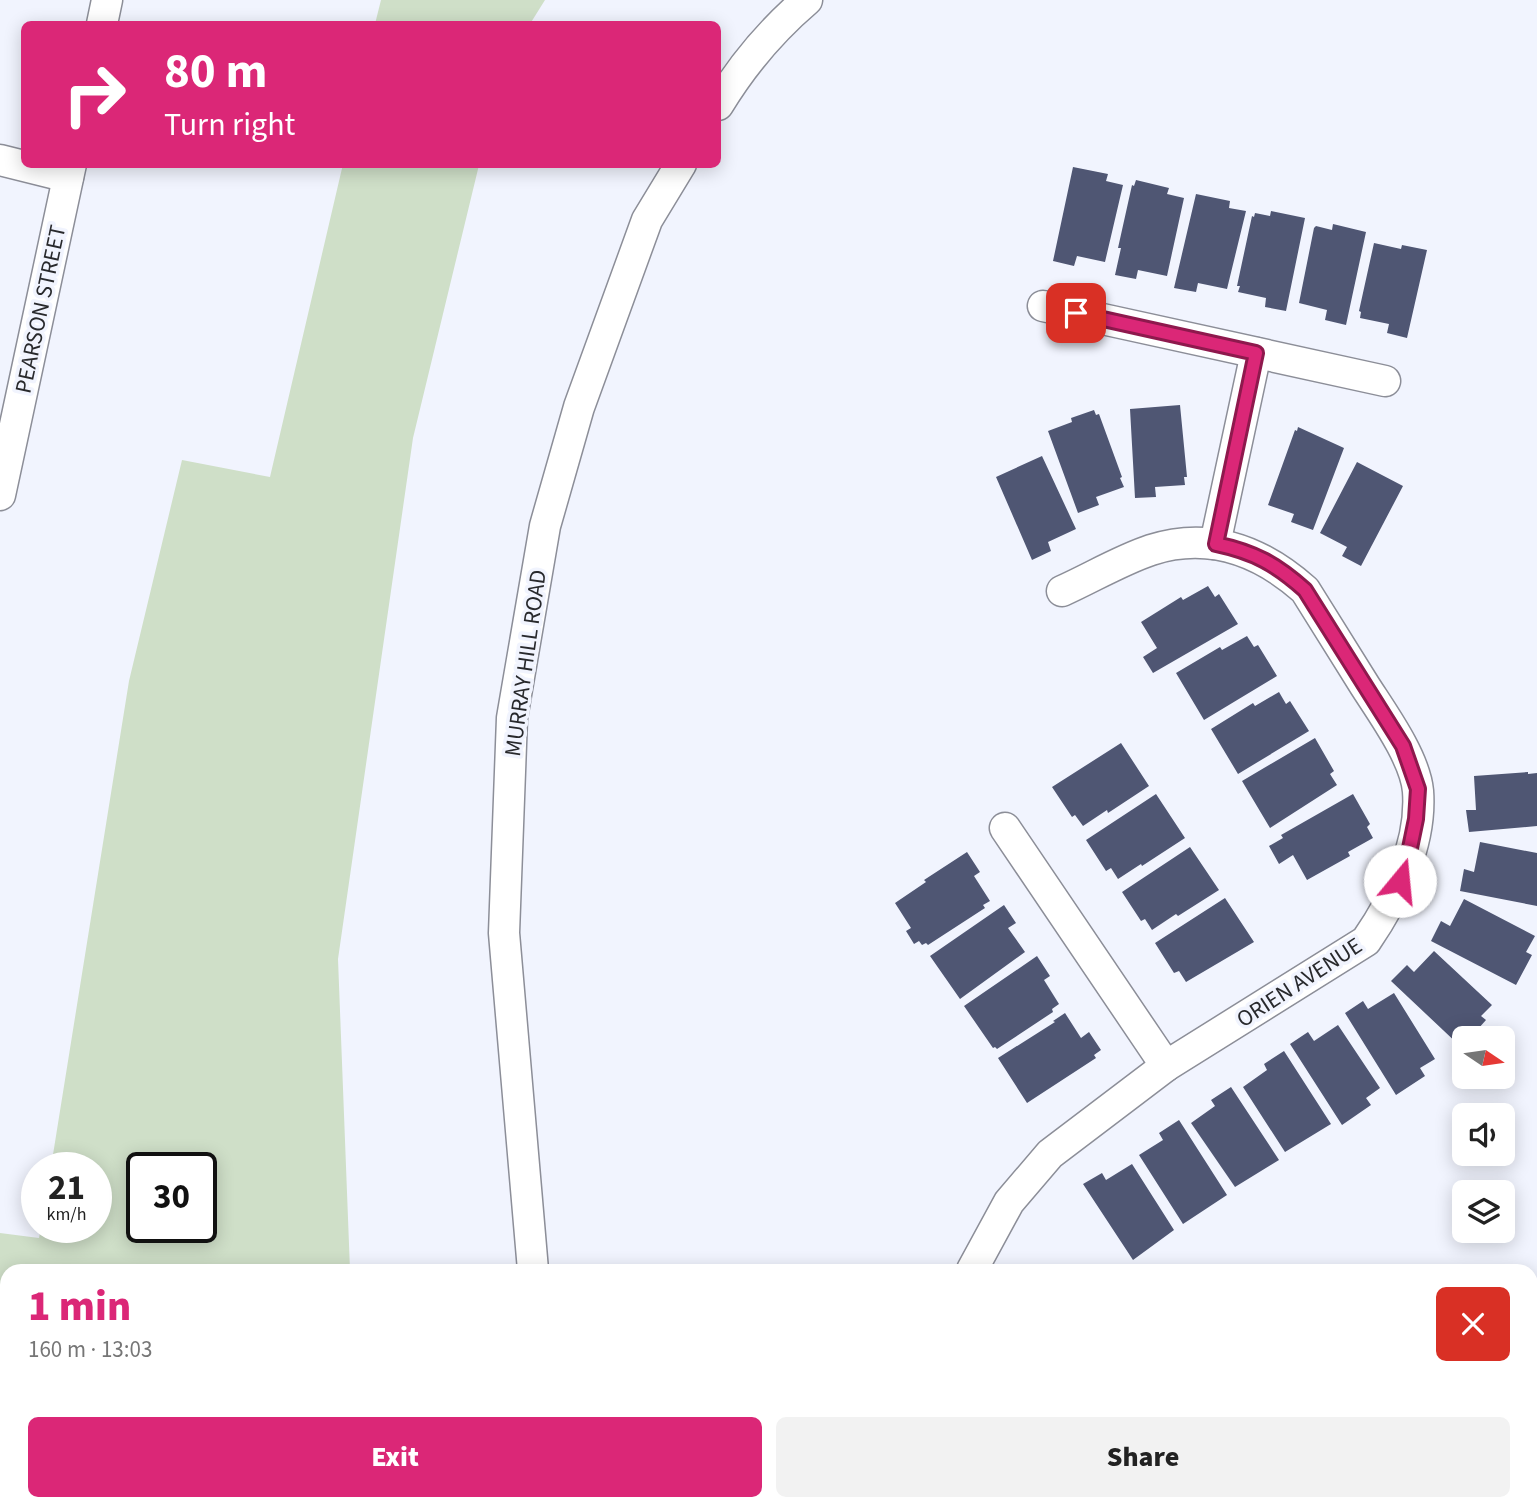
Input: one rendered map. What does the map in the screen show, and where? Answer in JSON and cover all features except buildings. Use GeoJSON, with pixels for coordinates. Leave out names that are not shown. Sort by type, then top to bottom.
{"type":"FeatureCollection","features":[{"type":"Feature","properties":{"kind":"street"},"geometry":{"type":"LineString","coordinates":[[103,21],[107,0]]}},
{"type":"Feature","properties":{"kind":"street"},"geometry":{"type":"LineString","coordinates":[[721,100],[732,82],[791,14],[807,0]]}},
{"type":"Feature","properties":{"kind":"street"},"geometry":{"type":"LineString","coordinates":[[0,160],[21,163]]}},
{"type":"Feature","properties":{"kind":"street"},"geometry":{"type":"LineString","coordinates":[[50,168],[69,171]]}},
{"type":"Feature","properties":{"kind":"street","name":"MURRAY HILL ROAD"},"geometry":{"type":"LineString","coordinates":[[532,1264],[504,933],[512,718],[545,526],[579,407],[647,220],[679,168]]}},
{"type":"Feature","properties":{"kind":"street","name":"PEARSON STREET"},"geometry":{"type":"LineString","coordinates":[[0,495],[69,171]]}},
{"type":"Feature","properties":{"kind":"street"},"geometry":{"type":"LineString","coordinates":[[1043,306],[1385,381]]}},
{"type":"Feature","properties":{"kind":"street"},"geometry":{"type":"LineString","coordinates":[[1216,544],[1256,353]]}},
{"type":"Feature","properties":{"kind":"street","name":"ORIEN AVENUE"},"geometry":{"type":"LineString","coordinates":[[975,1264],[1009,1202],[1050,1154],[1166,1066],[1366,941],[1385,912],[1400,881],[1416,819],[1418,789],[1403,746],[1305,590],[1286,573],[1264,559],[1240,549],[1216,544],[1171,545],[1149,551],[1062,591]]}},
{"type":"Feature","properties":{"kind":"street"},"geometry":{"type":"LineString","coordinates":[[1005,828],[1166,1066]]}},
{"type":"Feature","properties":{"kind":"green space"},"geometry":{"type":"Polygon","coordinates":[[[381,0],[545,0],[532,21],[376,21],[381,0]]]}},
{"type":"Feature","properties":{"kind":"green space"},"geometry":{"type":"Polygon","coordinates":[[[342,168],[478,168],[413,438],[338,959],[350,1264],[0,1264],[0,1233],[21,1236],[21,1243],[112,1243],[112,1152],[53,1152],[129,681],[182,460],[270,477],[342,168]]]}},
{"type":"Feature","properties":{"kind":"route"},"geometry":{"type":"LineString","coordinates":[[1076,313],[1256,353],[1216,544],[1240,549],[1264,559],[1286,573],[1305,590],[1403,746],[1418,789],[1416,819],[1400,881]]}}]}
